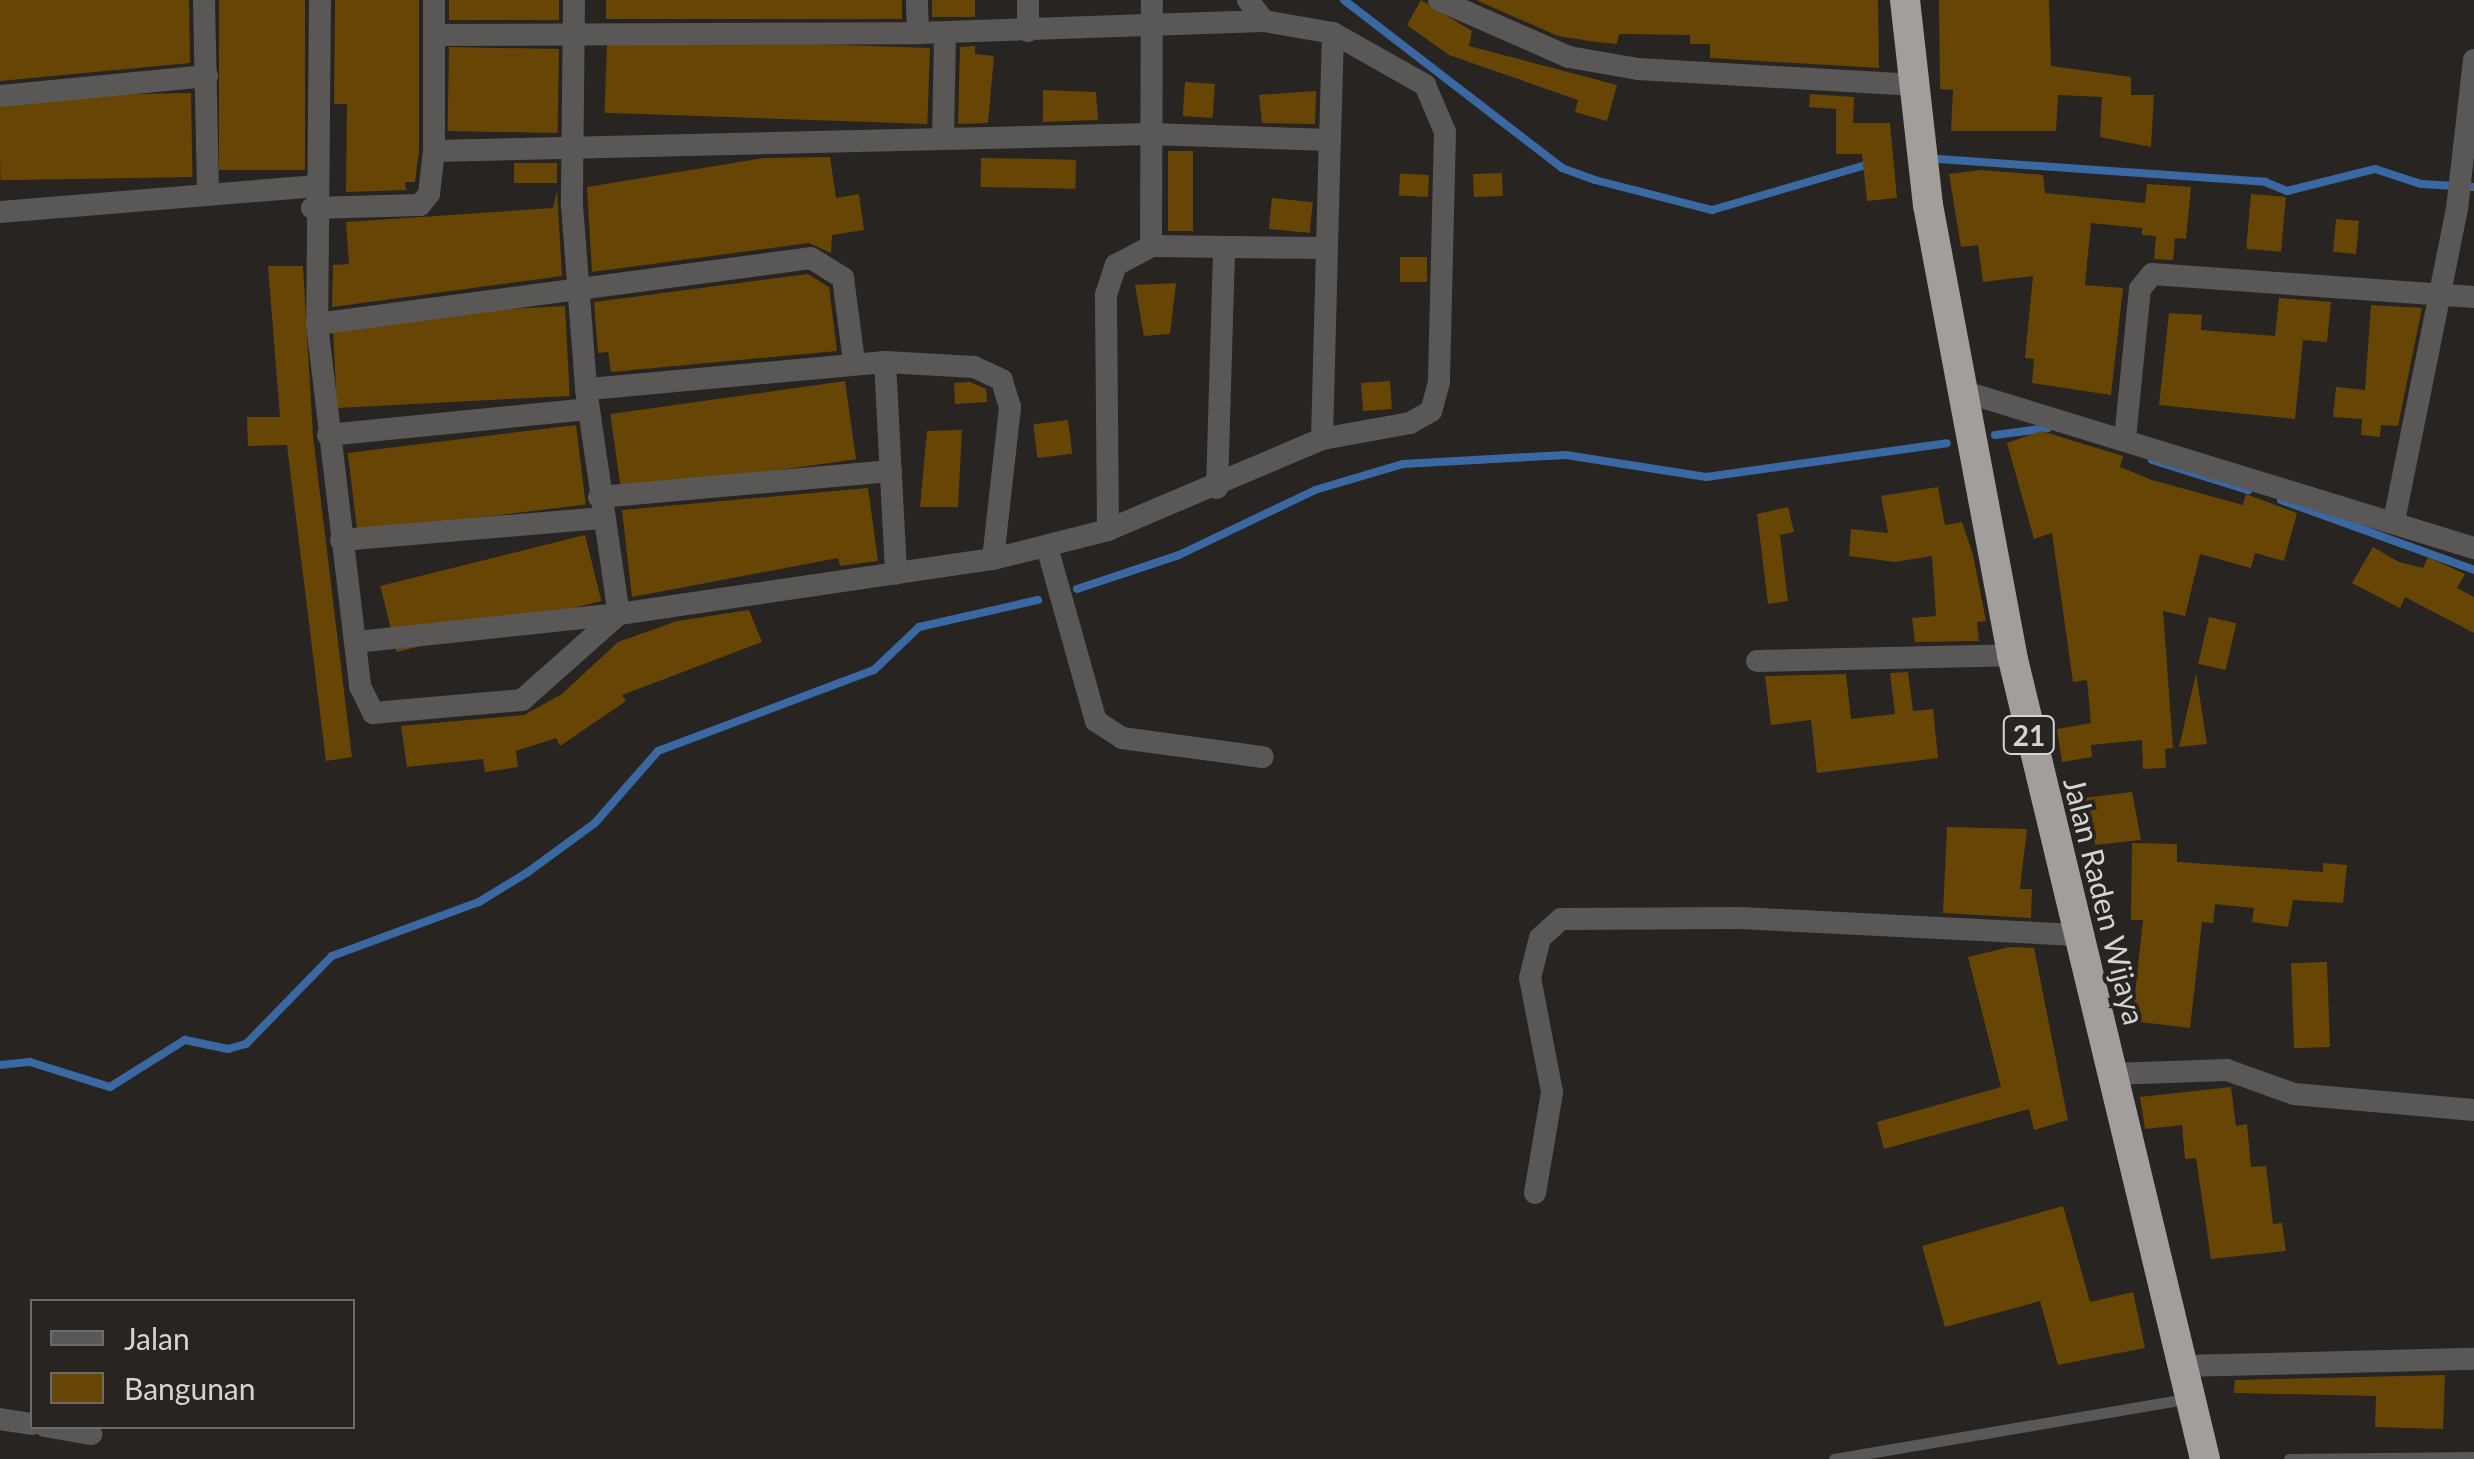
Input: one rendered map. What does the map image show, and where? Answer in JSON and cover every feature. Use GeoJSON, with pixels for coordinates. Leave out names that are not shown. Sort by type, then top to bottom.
{"type":"FeatureCollection","features":[{"type":"Feature","properties":{"kind":"highway","name":"Jalan Raden Wijaya"},"geometry":{"type":"LineString","coordinates":[[1905,0],[1912,85],[1962,391],[2012,655],[2076,935],[2205,1459]]}},
{"type":"Feature","properties":{"kind":"street"},"geometry":{"type":"LineString","coordinates":[[204,0],[208,190]]}},
{"type":"Feature","properties":{"kind":"street"},"geometry":{"type":"LineString","coordinates":[[320,0],[313,197],[317,324],[341,540],[366,709],[388,718],[508,705],[541,690],[619,614]]}},
{"type":"Feature","properties":{"kind":"street"},"geometry":{"type":"LineString","coordinates":[[0,212],[208,190],[420,205],[429,194],[434,151],[434,0]]}},
{"type":"Feature","properties":{"kind":"street"},"geometry":{"type":"LineString","coordinates":[[574,0],[576,292],[601,508],[619,614]]}},
{"type":"Feature","properties":{"kind":"street"},"geometry":{"type":"LineString","coordinates":[[916,0],[918,33]]}},
{"type":"Feature","properties":{"kind":"street"},"geometry":{"type":"LineString","coordinates":[[1028,0],[1028,31]]}},
{"type":"Feature","properties":{"kind":"street"},"geometry":{"type":"LineString","coordinates":[[1248,0],[1264,21]]}},
{"type":"Feature","properties":{"kind":"street"},"geometry":{"type":"LineString","coordinates":[[1440,0],[1569,57],[1656,71],[1912,85]]}},
{"type":"Feature","properties":{"kind":"street"},"geometry":{"type":"LineString","coordinates":[[355,642],[619,614],[993,560],[1108,530],[1217,488],[1322,439],[1410,422],[1436,405],[1447,162],[1442,115],[1425,85],[1333,33],[1264,21],[1153,11],[1028,31],[574,38],[434,35]]}},
{"type":"Feature","properties":{"kind":"street"},"geometry":{"type":"LineString","coordinates":[[1151,246],[1153,11]]}},
{"type":"Feature","properties":{"kind":"street"},"geometry":{"type":"LineString","coordinates":[[943,138],[944,33]]}},
{"type":"Feature","properties":{"kind":"street"},"geometry":{"type":"LineString","coordinates":[[1322,439],[1324,248],[1333,33]]}},
{"type":"Feature","properties":{"kind":"street"},"geometry":{"type":"LineString","coordinates":[[2394,521],[2457,209],[2474,60]]}},
{"type":"Feature","properties":{"kind":"street"},"geometry":{"type":"LineString","coordinates":[[0,96],[207,76]]}},
{"type":"Feature","properties":{"kind":"street"},"geometry":{"type":"LineString","coordinates":[[434,151],[573,151],[1150,134],[1330,140]]}},
{"type":"Feature","properties":{"kind":"street"},"geometry":{"type":"LineString","coordinates":[[1108,530],[1108,279],[1124,258],[1151,246],[1324,248]]}},
{"type":"Feature","properties":{"kind":"street"},"geometry":{"type":"LineString","coordinates":[[1217,488],[1224,246]]}},
{"type":"Feature","properties":{"kind":"street"},"geometry":{"type":"LineString","coordinates":[[317,324],[825,260],[848,293],[854,362]]}},
{"type":"Feature","properties":{"kind":"street"},"geometry":{"type":"LineString","coordinates":[[2124,439],[2140,289],[2152,274],[2474,297]]}},
{"type":"Feature","properties":{"kind":"street"},"geometry":{"type":"LineString","coordinates":[[328,436],[854,362],[974,367],[1002,380],[1010,407],[993,560]]}},
{"type":"Feature","properties":{"kind":"street"},"geometry":{"type":"LineString","coordinates":[[885,362],[896,574]]}},
{"type":"Feature","properties":{"kind":"street"},"geometry":{"type":"LineString","coordinates":[[1962,391],[2474,548]]}},
{"type":"Feature","properties":{"kind":"street"},"geometry":{"type":"LineString","coordinates":[[341,540],[891,471]]}},
{"type":"Feature","properties":{"kind":"street"},"geometry":{"type":"LineString","coordinates":[[1047,546],[1096,721],[1122,738],[1262,757]]}},
{"type":"Feature","properties":{"kind":"street"},"geometry":{"type":"LineString","coordinates":[[1758,661],[2012,655]]}},
{"type":"Feature","properties":{"kind":"street"},"geometry":{"type":"LineString","coordinates":[[1535,1193],[1552,1092],[1530,978],[1540,938],[1561,918],[1741,918],[2076,935]]}},
{"type":"Feature","properties":{"kind":"street"},"geometry":{"type":"LineString","coordinates":[[2112,1074],[2227,1070],[2294,1094],[2474,1110]]}},
{"type":"Feature","properties":{"kind":"street"},"geometry":{"type":"LineString","coordinates":[[2180,1366],[2474,1359]]}},
{"type":"Feature","properties":{"kind":"street"},"geometry":{"type":"LineString","coordinates":[[0,1419],[30,1424]]}},
{"type":"Feature","properties":{"kind":"street"},"geometry":{"type":"LineString","coordinates":[[62,1429],[91,1434]]}},
{"type":"Feature","properties":{"kind":"lane"},"geometry":{"type":"LineString","coordinates":[[1834,1459],[2189,1398]]}},
{"type":"Feature","properties":{"kind":"lane"},"geometry":{"type":"LineString","coordinates":[[2289,1459],[2474,1457]]}},
{"type":"Feature","properties":{"kind":"building"},"geometry":{"type":"Polygon","coordinates":[[[0,0],[189,0],[190,63],[0,81],[0,0]]]}},
{"type":"Feature","properties":{"kind":"building"},"geometry":{"type":"Polygon","coordinates":[[[219,0],[305,0],[305,170],[219,170],[219,0]]]}},
{"type":"Feature","properties":{"kind":"building"},"geometry":{"type":"Polygon","coordinates":[[[335,0],[419,0],[419,150],[415,182],[405,182],[406,190],[346,192],[347,104],[334,104],[335,0]]]}},
{"type":"Feature","properties":{"kind":"building"},"geometry":{"type":"Polygon","coordinates":[[[449,0],[559,0],[559,20],[449,20],[449,0]]]}},
{"type":"Feature","properties":{"kind":"building"},"geometry":{"type":"Polygon","coordinates":[[[606,0],[902,0],[902,19],[606,19],[606,0]]]}},
{"type":"Feature","properties":{"kind":"building"},"geometry":{"type":"Polygon","coordinates":[[[932,0],[975,0],[975,17],[932,17],[932,0]]]}},
{"type":"Feature","properties":{"kind":"building"},"geometry":{"type":"Polygon","coordinates":[[[1421,0],[1472,31],[1469,46],[1617,85],[1607,121],[1575,112],[1578,100],[1449,55],[1407,25],[1421,0]]]}},
{"type":"Feature","properties":{"kind":"building"},"geometry":{"type":"Polygon","coordinates":[[[1476,0],[1878,0],[1879,68],[1710,58],[1710,44],[1690,44],[1690,35],[1619,34],[1617,44],[1558,36],[1476,0]]]}},
{"type":"Feature","properties":{"kind":"building"},"geometry":{"type":"Polygon","coordinates":[[[1939,0],[2049,0],[2051,66],[2131,77],[2131,95],[2154,95],[2151,147],[2100,137],[2102,97],[2058,95],[2056,131],[1951,131],[1953,90],[1940,89],[1939,0]]]}},
{"type":"Feature","properties":{"kind":"building"},"geometry":{"type":"Polygon","coordinates":[[[607,37],[930,48],[927,124],[605,113],[607,37]]]}},
{"type":"Feature","properties":{"kind":"building"},"geometry":{"type":"Polygon","coordinates":[[[975,46],[975,54],[994,56],[988,123],[958,124],[960,47],[975,46]]]}},
{"type":"Feature","properties":{"kind":"building"},"geometry":{"type":"Polygon","coordinates":[[[449,47],[559,49],[558,133],[448,131],[449,47]]]}},
{"type":"Feature","properties":{"kind":"building"},"geometry":{"type":"Polygon","coordinates":[[[1185,82],[1215,84],[1213,118],[1183,116],[1185,82]]]}},
{"type":"Feature","properties":{"kind":"building"},"geometry":{"type":"Polygon","coordinates":[[[1043,90],[1096,92],[1098,120],[1043,122],[1043,90]]]}},
{"type":"Feature","properties":{"kind":"building"},"geometry":{"type":"Polygon","coordinates":[[[1316,91],[1315,124],[1262,123],[1259,95],[1316,91]]]}},
{"type":"Feature","properties":{"kind":"building"},"geometry":{"type":"Polygon","coordinates":[[[191,93],[192,177],[0,180],[0,96],[191,93]]]}},
{"type":"Feature","properties":{"kind":"building"},"geometry":{"type":"Polygon","coordinates":[[[1810,94],[1854,97],[1853,123],[1890,123],[1897,198],[1867,201],[1862,154],[1836,154],[1836,109],[1809,107],[1810,94]]]}},
{"type":"Feature","properties":{"kind":"building"},"geometry":{"type":"Polygon","coordinates":[[[1168,151],[1193,151],[1193,231],[1168,231],[1168,151]]]}},
{"type":"Feature","properties":{"kind":"building"},"geometry":{"type":"Polygon","coordinates":[[[830,157],[836,198],[859,194],[864,230],[832,235],[831,253],[809,243],[592,272],[587,187],[764,158],[830,157]]]}},
{"type":"Feature","properties":{"kind":"building"},"geometry":{"type":"Polygon","coordinates":[[[981,158],[1076,160],[1075,189],[980,187],[981,158]]]}},
{"type":"Feature","properties":{"kind":"building"},"geometry":{"type":"Polygon","coordinates":[[[514,163],[557,163],[557,183],[514,183],[514,163]]]}},
{"type":"Feature","properties":{"kind":"building"},"geometry":{"type":"Polygon","coordinates":[[[1981,170],[2043,175],[2045,193],[2145,203],[2147,184],[2191,187],[2186,239],[2175,238],[2173,260],[2154,259],[2156,236],[2142,235],[2142,228],[2091,223],[2085,285],[2123,288],[2111,395],[2032,383],[2034,359],[2025,358],[2033,276],[1983,282],[1978,245],[1961,247],[1949,174],[1981,170]]]}},
{"type":"Feature","properties":{"kind":"building"},"geometry":{"type":"Polygon","coordinates":[[[1400,173],[1429,175],[1428,197],[1399,195],[1400,173]]]}},
{"type":"Feature","properties":{"kind":"building"},"geometry":{"type":"Polygon","coordinates":[[[1502,173],[1503,196],[1474,197],[1473,174],[1502,173]]]}},
{"type":"Feature","properties":{"kind":"building"},"geometry":{"type":"Polygon","coordinates":[[[557,190],[562,276],[332,307],[333,265],[349,264],[346,222],[553,208],[557,190]]]}},
{"type":"Feature","properties":{"kind":"building"},"geometry":{"type":"Polygon","coordinates":[[[2251,194],[2286,197],[2281,252],[2246,249],[2251,194]]]}},
{"type":"Feature","properties":{"kind":"building"},"geometry":{"type":"Polygon","coordinates":[[[1272,198],[1313,202],[1310,233],[1269,229],[1272,198]]]}},
{"type":"Feature","properties":{"kind":"building"},"geometry":{"type":"Polygon","coordinates":[[[2336,219],[2359,221],[2356,254],[2333,252],[2336,219]]]}},
{"type":"Feature","properties":{"kind":"building"},"geometry":{"type":"Polygon","coordinates":[[[1400,257],[1427,257],[1427,282],[1400,282],[1400,257]]]}},
{"type":"Feature","properties":{"kind":"building"},"geometry":{"type":"Polygon","coordinates":[[[268,266],[303,266],[313,436],[352,757],[326,761],[287,445],[248,446],[247,417],[280,417],[268,266]]]}},
{"type":"Feature","properties":{"kind":"building"},"geometry":{"type":"Polygon","coordinates":[[[808,274],[829,287],[837,351],[611,372],[608,352],[598,353],[594,302],[808,274]]]}},
{"type":"Feature","properties":{"kind":"building"},"geometry":{"type":"Polygon","coordinates":[[[1176,283],[1170,334],[1144,336],[1135,285],[1176,283]]]}},
{"type":"Feature","properties":{"kind":"building"},"geometry":{"type":"Polygon","coordinates":[[[2279,298],[2331,302],[2327,342],[2303,340],[2295,419],[2159,405],[2169,313],[2202,315],[2201,330],[2275,336],[2279,298]]]}},
{"type":"Feature","properties":{"kind":"building"},"geometry":{"type":"Polygon","coordinates":[[[2371,305],[2422,308],[2398,426],[2381,425],[2380,437],[2361,435],[2362,419],[2333,417],[2336,387],[2365,390],[2371,305]]]}},
{"type":"Feature","properties":{"kind":"building"},"geometry":{"type":"Polygon","coordinates":[[[565,306],[570,396],[337,408],[332,318],[565,306]]]}},
{"type":"Feature","properties":{"kind":"building"},"geometry":{"type":"Polygon","coordinates":[[[845,381],[856,459],[621,492],[610,414],[845,381]]]}},
{"type":"Feature","properties":{"kind":"building"},"geometry":{"type":"Polygon","coordinates":[[[1390,381],[1392,409],[1363,411],[1361,383],[1390,381]]]}},
{"type":"Feature","properties":{"kind":"building"},"geometry":{"type":"Polygon","coordinates":[[[970,382],[986,389],[987,402],[955,404],[954,383],[970,382]]]}},
{"type":"Feature","properties":{"kind":"building"},"geometry":{"type":"Polygon","coordinates":[[[1068,420],[1072,454],[1037,458],[1033,424],[1068,420]]]}},
{"type":"Feature","properties":{"kind":"building"},"geometry":{"type":"Polygon","coordinates":[[[576,425],[586,504],[357,532],[348,453],[576,425]]]}},
{"type":"Feature","properties":{"kind":"building"},"geometry":{"type":"Polygon","coordinates":[[[962,430],[958,507],[920,507],[927,431],[962,430]]]}},
{"type":"Feature","properties":{"kind":"building"},"geometry":{"type":"Polygon","coordinates":[[[2041,431],[2123,456],[2120,467],[2152,480],[2243,505],[2246,494],[2297,513],[2284,561],[2255,553],[2251,568],[2200,554],[2185,616],[2163,611],[2173,748],[2165,749],[2166,768],[2143,769],[2142,740],[2091,745],[2092,757],[2062,762],[2057,729],[2091,723],[2087,680],[2073,682],[2052,533],[2034,539],[2007,443],[2041,431]]]}},
{"type":"Feature","properties":{"kind":"building"},"geometry":{"type":"Polygon","coordinates":[[[1938,487],[1945,525],[1962,522],[1973,555],[1986,621],[1977,622],[1979,641],[1915,642],[1912,618],[1936,616],[1932,556],[1895,562],[1849,556],[1851,529],[1888,533],[1881,496],[1938,487]]]}},
{"type":"Feature","properties":{"kind":"building"},"geometry":{"type":"Polygon","coordinates":[[[868,488],[878,561],[840,566],[838,558],[632,597],[622,510],[868,488]]]}},
{"type":"Feature","properties":{"kind":"building"},"geometry":{"type":"Polygon","coordinates":[[[1788,507],[1794,532],[1780,535],[1788,601],[1768,604],[1757,514],[1788,507]]]}},
{"type":"Feature","properties":{"kind":"building"},"geometry":{"type":"Polygon","coordinates":[[[585,535],[601,601],[397,652],[380,586],[585,535]]]}},
{"type":"Feature","properties":{"kind":"building"},"geometry":{"type":"Polygon","coordinates":[[[2373,547],[2399,562],[2423,568],[2428,557],[2465,574],[2457,588],[2474,597],[2474,633],[2405,597],[2400,608],[2352,583],[2373,547]]]}},
{"type":"Feature","properties":{"kind":"building"},"geometry":{"type":"Polygon","coordinates":[[[749,610],[762,642],[622,695],[626,701],[560,746],[556,738],[516,751],[518,767],[485,772],[483,759],[407,767],[401,726],[524,715],[562,694],[618,642],[677,621],[749,610]]]}},
{"type":"Feature","properties":{"kind":"building"},"geometry":{"type":"Polygon","coordinates":[[[2209,617],[2236,623],[2225,670],[2198,664],[2209,617]]]}},
{"type":"Feature","properties":{"kind":"building"},"geometry":{"type":"Polygon","coordinates":[[[1908,672],[1913,711],[1933,709],[1938,758],[1817,773],[1811,720],[1771,725],[1765,676],[1846,674],[1851,719],[1895,714],[1890,673],[1908,672]]]}},
{"type":"Feature","properties":{"kind":"building"},"geometry":{"type":"Polygon","coordinates":[[[2196,674],[2207,744],[2179,747],[2196,674]]]}},
{"type":"Feature","properties":{"kind":"building"},"geometry":{"type":"Polygon","coordinates":[[[2132,792],[2141,840],[2095,845],[2092,820],[2079,822],[2076,799],[2132,792]]]}},
{"type":"Feature","properties":{"kind":"building"},"geometry":{"type":"Polygon","coordinates":[[[1947,827],[2027,829],[2020,889],[2032,889],[2031,918],[1943,913],[1947,827]]]}},
{"type":"Feature","properties":{"kind":"building"},"geometry":{"type":"Polygon","coordinates":[[[2132,843],[2177,844],[2177,862],[2323,872],[2323,863],[2347,865],[2343,903],[2293,900],[2288,927],[2252,922],[2254,908],[2215,904],[2213,923],[2202,922],[2190,1028],[2132,1021],[2143,920],[2131,920],[2132,843]]]}},
{"type":"Feature","properties":{"kind":"building"},"geometry":{"type":"Polygon","coordinates":[[[2010,947],[2034,948],[2068,1120],[2034,1130],[2029,1109],[1884,1149],[1877,1122],[2001,1087],[1968,957],[2010,947]]]}},
{"type":"Feature","properties":{"kind":"building"},"geometry":{"type":"Polygon","coordinates":[[[2327,962],[2330,1047],[2294,1048],[2291,963],[2327,962]]]}},
{"type":"Feature","properties":{"kind":"building"},"geometry":{"type":"Polygon","coordinates":[[[2231,1087],[2236,1126],[2247,1124],[2251,1167],[2266,1166],[2273,1224],[2282,1223],[2286,1251],[2211,1259],[2196,1158],[2185,1159],[2182,1125],[2145,1129],[2140,1097],[2231,1087]]]}},
{"type":"Feature","properties":{"kind":"building"},"geometry":{"type":"Polygon","coordinates":[[[2063,1206],[2090,1302],[2133,1292],[2145,1348],[2058,1365],[2040,1301],[1945,1327],[1922,1246],[2063,1206]]]}},
{"type":"Feature","properties":{"kind":"building"},"geometry":{"type":"Polygon","coordinates":[[[2445,1375],[2443,1429],[2375,1427],[2376,1396],[2234,1393],[2235,1380],[2445,1375]]]}},
{"type":"Feature","properties":{"kind":"waterway"},"geometry":{"type":"LineString","coordinates":[[1344,0],[1562,168],[1595,180],[1712,210],[1869,164]]}},
{"type":"Feature","properties":{"kind":"waterway"},"geometry":{"type":"LineString","coordinates":[[1939,159],[2265,182],[2287,191],[2375,169],[2421,184],[2474,187]]}},
{"type":"Feature","properties":{"kind":"waterway"},"geometry":{"type":"LineString","coordinates":[[1995,435],[2048,428]]}},
{"type":"Feature","properties":{"kind":"waterway"},"geometry":{"type":"LineString","coordinates":[[1077,589],[1179,555],[1315,490],[1403,464],[1566,455],[1706,477],[1947,443]]}},
{"type":"Feature","properties":{"kind":"waterway"},"geometry":{"type":"LineString","coordinates":[[2152,460],[2248,490]]}},
{"type":"Feature","properties":{"kind":"waterway"},"geometry":{"type":"LineString","coordinates":[[2281,500],[2474,570]]}},
{"type":"Feature","properties":{"kind":"waterway"},"geometry":{"type":"LineString","coordinates":[[0,1065],[30,1062],[110,1087],[185,1040],[228,1049],[246,1044],[332,956],[479,902],[528,872],[595,823],[658,751],[874,670],[919,627],[1038,600]]}}]}
